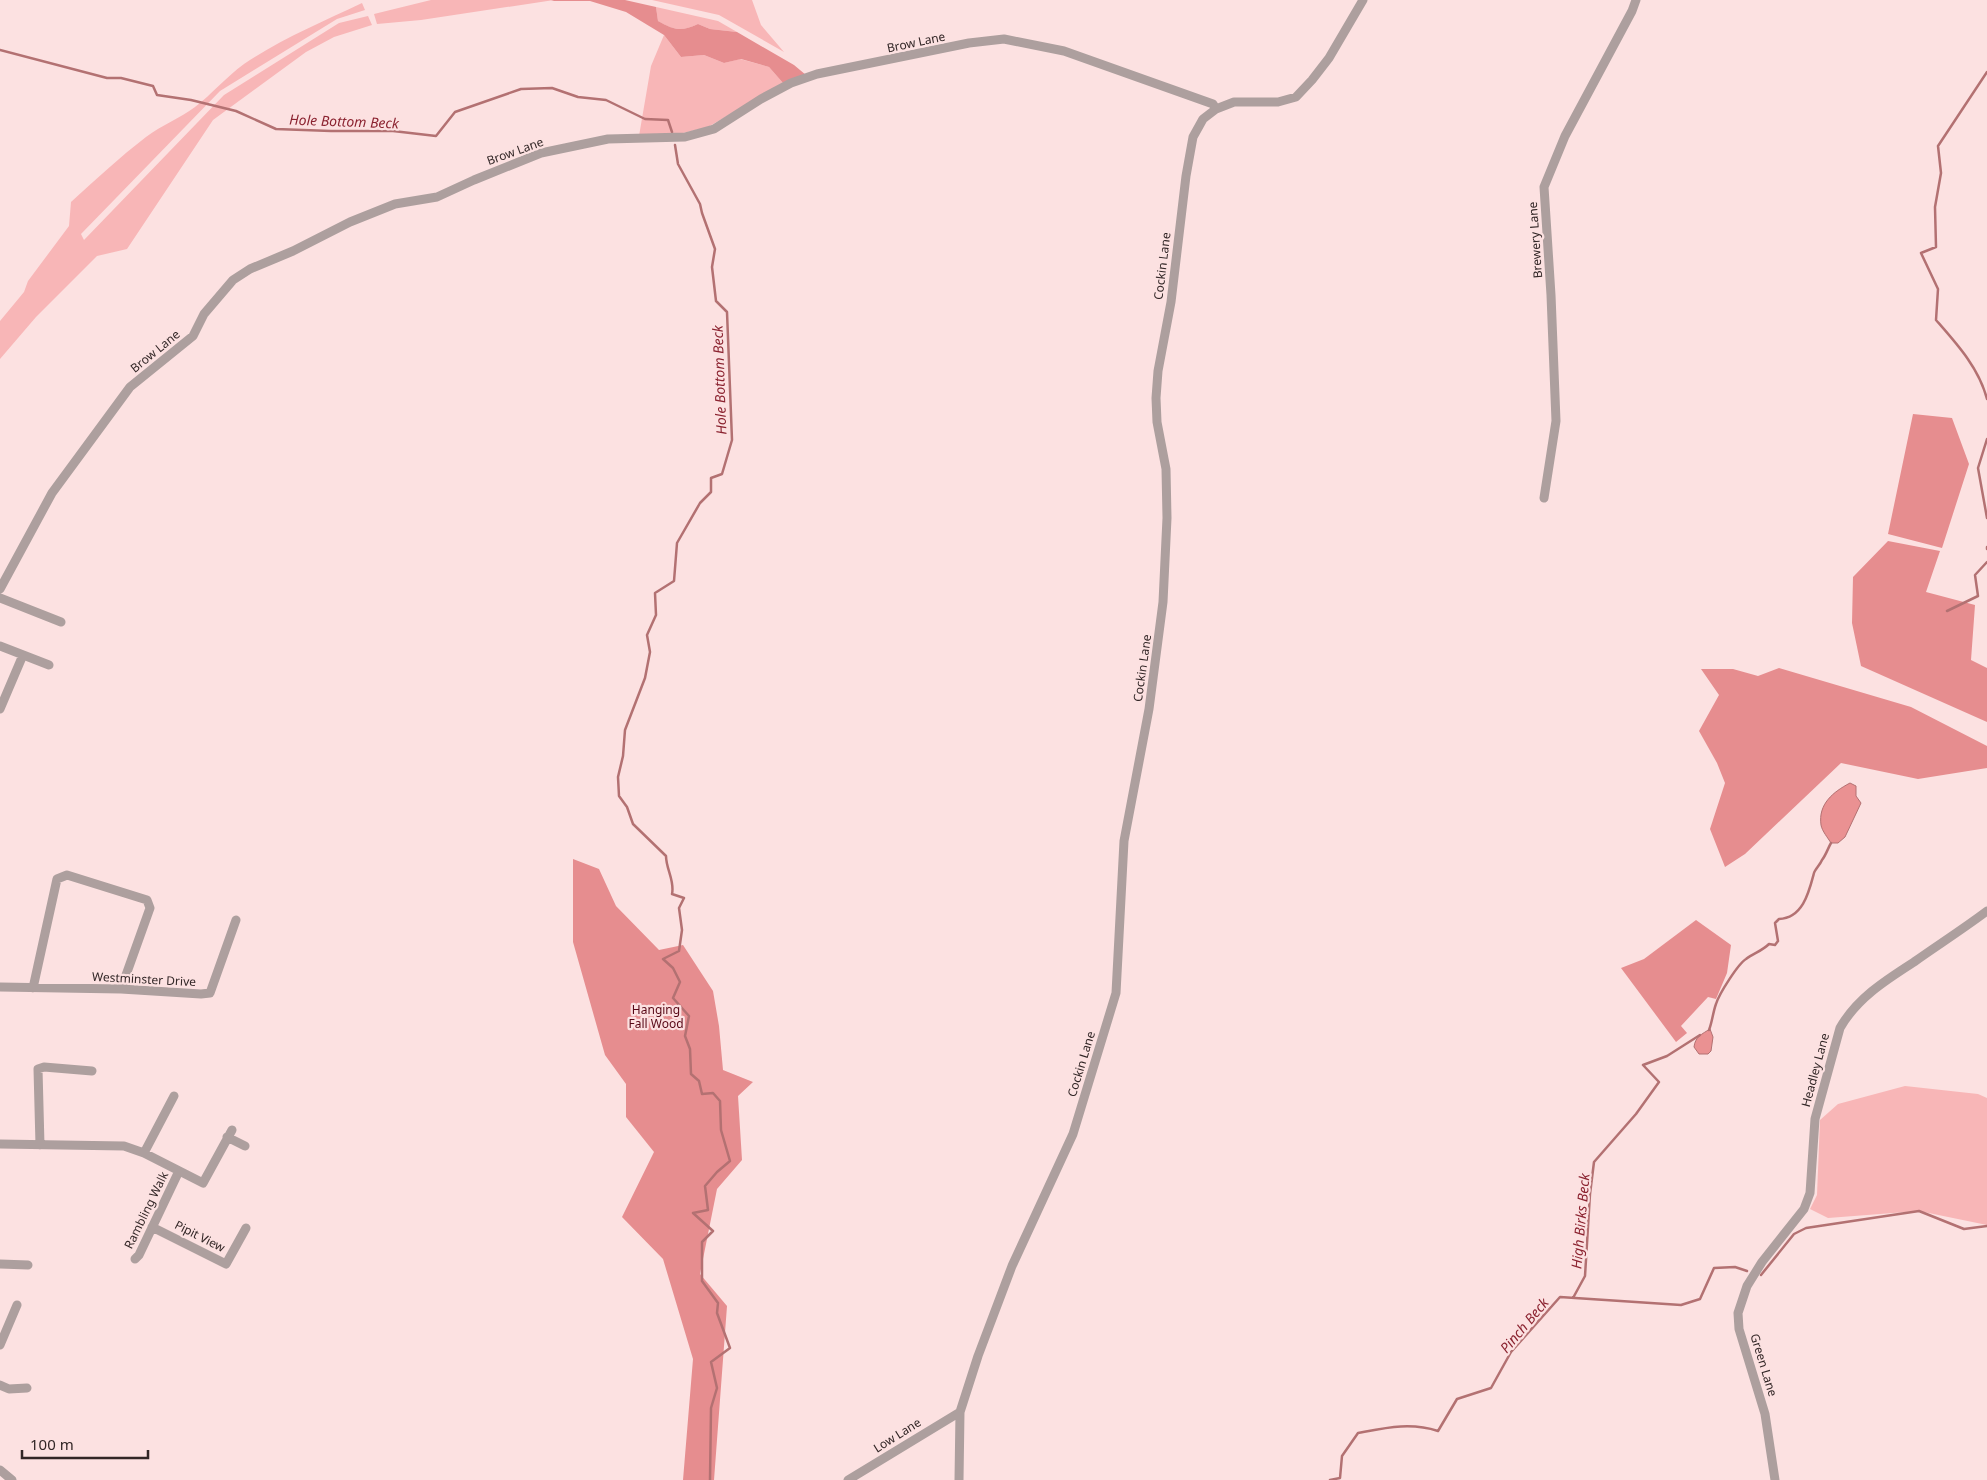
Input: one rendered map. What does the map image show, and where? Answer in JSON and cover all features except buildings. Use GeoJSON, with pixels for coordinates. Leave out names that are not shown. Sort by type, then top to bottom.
{"type":"FeatureCollection","features":[{"type":"Feature","properties":{"kind":"street","name":"Cockin Lane"},"geometry":{"type":"LineString","coordinates":[[959,1480],[960,1412],[978,1356],[1012,1266],[1073,1134],[1116,993],[1124,842],[1149,710],[1163,602],[1167,518],[1166,469],[1157,422],[1158,371],[1171,302],[1186,176],[1193,137],[1203,119],[1216,109],[1234,102],[1278,102],[1296,97],[1309,84],[1329,58],[1363,0]]}},
{"type":"Feature","properties":{"kind":"street","name":"Brewery Lane"},"geometry":{"type":"LineString","coordinates":[[1544,498],[1556,421],[1544,187],[1565,136],[1636,0]]}},
{"type":"Feature","properties":{"kind":"street","name":"Brow Lane"},"geometry":{"type":"LineString","coordinates":[[0,589],[52,493],[130,387],[193,336],[204,314],[233,280],[250,269],[377,211],[395,204],[437,197],[541,153],[608,139],[685,137],[714,129],[761,99],[791,83],[817,74],[969,43],[1004,39],[1064,52],[1213,104],[1216,109]]}},
{"type":"Feature","properties":{"kind":"street"},"geometry":{"type":"LineString","coordinates":[[0,598],[61,622]]}},
{"type":"Feature","properties":{"kind":"street"},"geometry":{"type":"LineString","coordinates":[[0,646],[50,665]]}},
{"type":"Feature","properties":{"kind":"street"},"geometry":{"type":"LineString","coordinates":[[0,710],[23,655]]}},
{"type":"Feature","properties":{"kind":"street"},"geometry":{"type":"LineString","coordinates":[[33,988],[57,879],[67,874],[147,900],[150,908],[121,989]]}},
{"type":"Feature","properties":{"kind":"street","name":"Headley Lane"},"geometry":{"type":"LineString","coordinates":[[1762,1262],[1804,1209],[1810,1193],[1815,1119],[1840,1028],[1846,1016],[1859,1002],[1886,980],[1987,911]]}},
{"type":"Feature","properties":{"kind":"street","name":"Westminster Drive"},"geometry":{"type":"LineString","coordinates":[[0,987],[210,993],[236,920]]}},
{"type":"Feature","properties":{"kind":"street"},"geometry":{"type":"LineString","coordinates":[[40,1145],[38,1069],[44,1066],[92,1071]]}},
{"type":"Feature","properties":{"kind":"street"},"geometry":{"type":"LineString","coordinates":[[144,1153],[174,1096]]}},
{"type":"Feature","properties":{"kind":"street"},"geometry":{"type":"LineString","coordinates":[[0,1144],[124,1146],[144,1153],[202,1183],[229,1133],[245,1146]]}},
{"type":"Feature","properties":{"kind":"street","name":"Rambling Walk"},"geometry":{"type":"LineString","coordinates":[[135,1259],[139,1255],[179,1171]]}},
{"type":"Feature","properties":{"kind":"street","name":"Pipit View"},"geometry":{"type":"LineString","coordinates":[[152,1227],[226,1264],[246,1228]]}},
{"type":"Feature","properties":{"kind":"street","name":"Green Lane"},"geometry":{"type":"LineString","coordinates":[[1762,1262],[1747,1286],[1738,1313],[1740,1329],[1765,1414],[1775,1480]]}},
{"type":"Feature","properties":{"kind":"street"},"geometry":{"type":"LineString","coordinates":[[0,1264],[28,1265]]}},
{"type":"Feature","properties":{"kind":"street"},"geometry":{"type":"LineString","coordinates":[[0,1345],[17,1306]]}},
{"type":"Feature","properties":{"kind":"street"},"geometry":{"type":"LineString","coordinates":[[0,1386],[9,1389],[27,1388]]}},
{"type":"Feature","properties":{"kind":"street","name":"Low Lane"},"geometry":{"type":"LineString","coordinates":[[848,1480],[960,1412]]}},
{"type":"Feature","properties":{"kind":"street"},"geometry":{"type":"LineString","coordinates":[[0,1470],[12,1480]]}},
{"type":"Feature","properties":{"kind":"shaded area"},"geometry":{"type":"Polygon","coordinates":[[[431,0],[554,0],[421,20],[377,24],[374,14],[431,0]]]}},
{"type":"Feature","properties":{"kind":"shaded area"},"geometry":{"type":"Polygon","coordinates":[[[652,0],[752,0],[761,25],[784,52],[719,15],[652,0]]]}},
{"type":"Feature","properties":{"kind":"shaded area"},"geometry":{"type":"Polygon","coordinates":[[[362,3],[365,10],[337,19],[220,91],[81,234],[84,240],[224,95],[339,23],[368,16],[372,25],[334,37],[306,52],[213,120],[127,249],[97,256],[36,317],[0,359],[0,321],[24,292],[28,281],[69,226],[71,202],[136,145],[195,107],[244,64],[287,39],[362,3]]]}},
{"type":"Feature","properties":{"kind":"shaded area"},"geometry":{"type":"Polygon","coordinates":[[[656,7],[718,21],[737,32],[710,29],[698,24],[682,29],[673,28],[658,21],[656,7]]]}},
{"type":"Feature","properties":{"kind":"shaded area"},"geometry":{"type":"Polygon","coordinates":[[[664,35],[681,57],[704,55],[724,63],[740,59],[769,67],[783,83],[708,127],[683,133],[639,136],[651,66],[664,35]]]}},
{"type":"Feature","properties":{"kind":"shaded area"},"geometry":{"type":"Polygon","coordinates":[[[1850,783],[1856,786],[1856,796],[1861,803],[1845,837],[1838,843],[1831,843],[1821,825],[1822,811],[1824,805],[1838,790],[1850,783]]]}},
{"type":"Feature","properties":{"kind":"shaded area"},"geometry":{"type":"Polygon","coordinates":[[[1710,1029],[1713,1037],[1711,1051],[1708,1054],[1699,1054],[1694,1047],[1696,1041],[1699,1036],[1710,1029]]]}},
{"type":"Feature","properties":{"kind":"shaded area"},"geometry":{"type":"Polygon","coordinates":[[[1905,1086],[1978,1094],[1987,1098],[1987,1225],[1919,1211],[1828,1218],[1810,1209],[1817,1195],[1820,1120],[1838,1104],[1905,1086]]]}},
{"type":"Feature","properties":{"kind":"green space"},"geometry":{"type":"Polygon","coordinates":[[[625,0],[656,7],[658,21],[669,26],[682,29],[698,24],[710,29],[737,32],[794,65],[806,75],[783,83],[769,67],[741,59],[724,63],[704,55],[681,57],[664,35],[626,12],[590,1],[551,1],[625,0]]]}},
{"type":"Feature","properties":{"kind":"green space"},"geometry":{"type":"Polygon","coordinates":[[[1913,414],[1952,418],[1969,464],[1942,548],[1888,534],[1913,414]]]}},
{"type":"Feature","properties":{"kind":"green space"},"geometry":{"type":"Polygon","coordinates":[[[1888,541],[1940,551],[1926,592],[1975,605],[1971,660],[1987,668],[1987,722],[1861,666],[1852,623],[1853,577],[1888,541]]]}},
{"type":"Feature","properties":{"kind":"green space"},"geometry":{"type":"Polygon","coordinates":[[[1779,668],[1911,707],[1987,746],[1987,768],[1918,779],[1841,763],[1745,854],[1725,867],[1710,829],[1725,783],[1717,763],[1699,731],[1719,695],[1701,669],[1733,669],[1758,676],[1779,668]]]}},
{"type":"Feature","properties":{"kind":"green space","name":"Hanging Fall Wood"},"geometry":{"type":"Polygon","coordinates":[[[573,859],[599,869],[616,906],[659,950],[683,945],[713,991],[719,1026],[723,1070],[753,1082],[738,1096],[742,1160],[717,1189],[700,1274],[727,1306],[714,1480],[683,1480],[693,1359],[663,1259],[622,1217],[654,1152],[626,1117],[626,1084],[605,1055],[573,942],[573,859]]]}},
{"type":"Feature","properties":{"kind":"green space"},"geometry":{"type":"Polygon","coordinates":[[[1696,920],[1731,945],[1727,973],[1716,999],[1708,997],[1681,1026],[1687,1033],[1676,1042],[1621,968],[1644,959],[1696,920]]]}},
{"type":"Feature","properties":{"kind":"waterway","name":"Hole Bottom Beck"},"geometry":{"type":"LineString","coordinates":[[0,50],[107,78],[121,78],[153,86],[157,95],[191,100],[236,111],[276,129],[393,131],[436,136],[455,112],[521,89],[552,88],[578,97],[606,100],[645,119],[668,120],[672,132]]}},
{"type":"Feature","properties":{"kind":"waterway","name":"High Birks Beck"},"geometry":{"type":"LineString","coordinates":[[1987,72],[1938,146],[1941,173],[1935,207],[1936,247],[1921,253],[1938,289],[1936,320],[1973,367],[1987,399]]}},
{"type":"Feature","properties":{"kind":"waterway","name":"Hole Bottom Beck"},"geometry":{"type":"LineString","coordinates":[[675,145],[678,164],[700,204],[715,249],[712,267],[716,301],[727,312],[732,440],[722,474],[711,478],[711,492],[700,503],[677,543],[674,581],[655,593],[656,615],[647,635],[650,652],[645,678],[625,730],[623,756],[618,777],[619,796],[627,807],[633,824],[666,856],[673,889],[672,894],[684,898],[679,908],[682,930],[679,951],[663,959],[673,968],[680,982],[673,998],[689,1016],[685,1036],[690,1049],[691,1074],[699,1081],[702,1094],[713,1093],[720,1101],[721,1130],[730,1161],[705,1186],[708,1210],[693,1213],[713,1231],[702,1242],[702,1281],[718,1303],[717,1313],[730,1348],[711,1362],[717,1388],[711,1408],[710,1480]]}},
{"type":"Feature","properties":{"kind":"waterway","name":"High Birks Beck"},"geometry":{"type":"LineString","coordinates":[[1987,439],[1978,468],[1987,518]]}},
{"type":"Feature","properties":{"kind":"waterway","name":"High Birks Beck"},"geometry":{"type":"LineString","coordinates":[[1947,611],[1978,596],[1975,575],[1987,562]]}},
{"type":"Feature","properties":{"kind":"waterway","name":"High Birks Beck"},"geometry":{"type":"LineString","coordinates":[[1709,1030],[1718,999],[1729,980],[1746,959],[1769,944],[1775,945],[1778,941],[1775,923],[1779,919],[1787,918],[1794,914],[1804,903],[1815,871],[1831,843]]}},
{"type":"Feature","properties":{"kind":"waterway","name":"High Birks Beck"},"geometry":{"type":"LineString","coordinates":[[1573,1298],[1585,1276],[1594,1162],[1636,1114],[1659,1082],[1643,1065],[1667,1056],[1700,1035]]}},
{"type":"Feature","properties":{"kind":"waterway","name":"Pinch Beck"},"geometry":{"type":"LineString","coordinates":[[1761,1275],[1794,1234],[1806,1228],[1919,1211],[1964,1229],[1987,1226]]}},
{"type":"Feature","properties":{"kind":"waterway","name":"Pinch Beck"},"geometry":{"type":"LineString","coordinates":[[1330,1480],[1340,1478],[1342,1456],[1358,1433],[1408,1426],[1438,1431],[1457,1399],[1491,1388],[1511,1352],[1560,1297],[1681,1305],[1700,1299],[1714,1268],[1735,1267],[1747,1271]]}}]}
